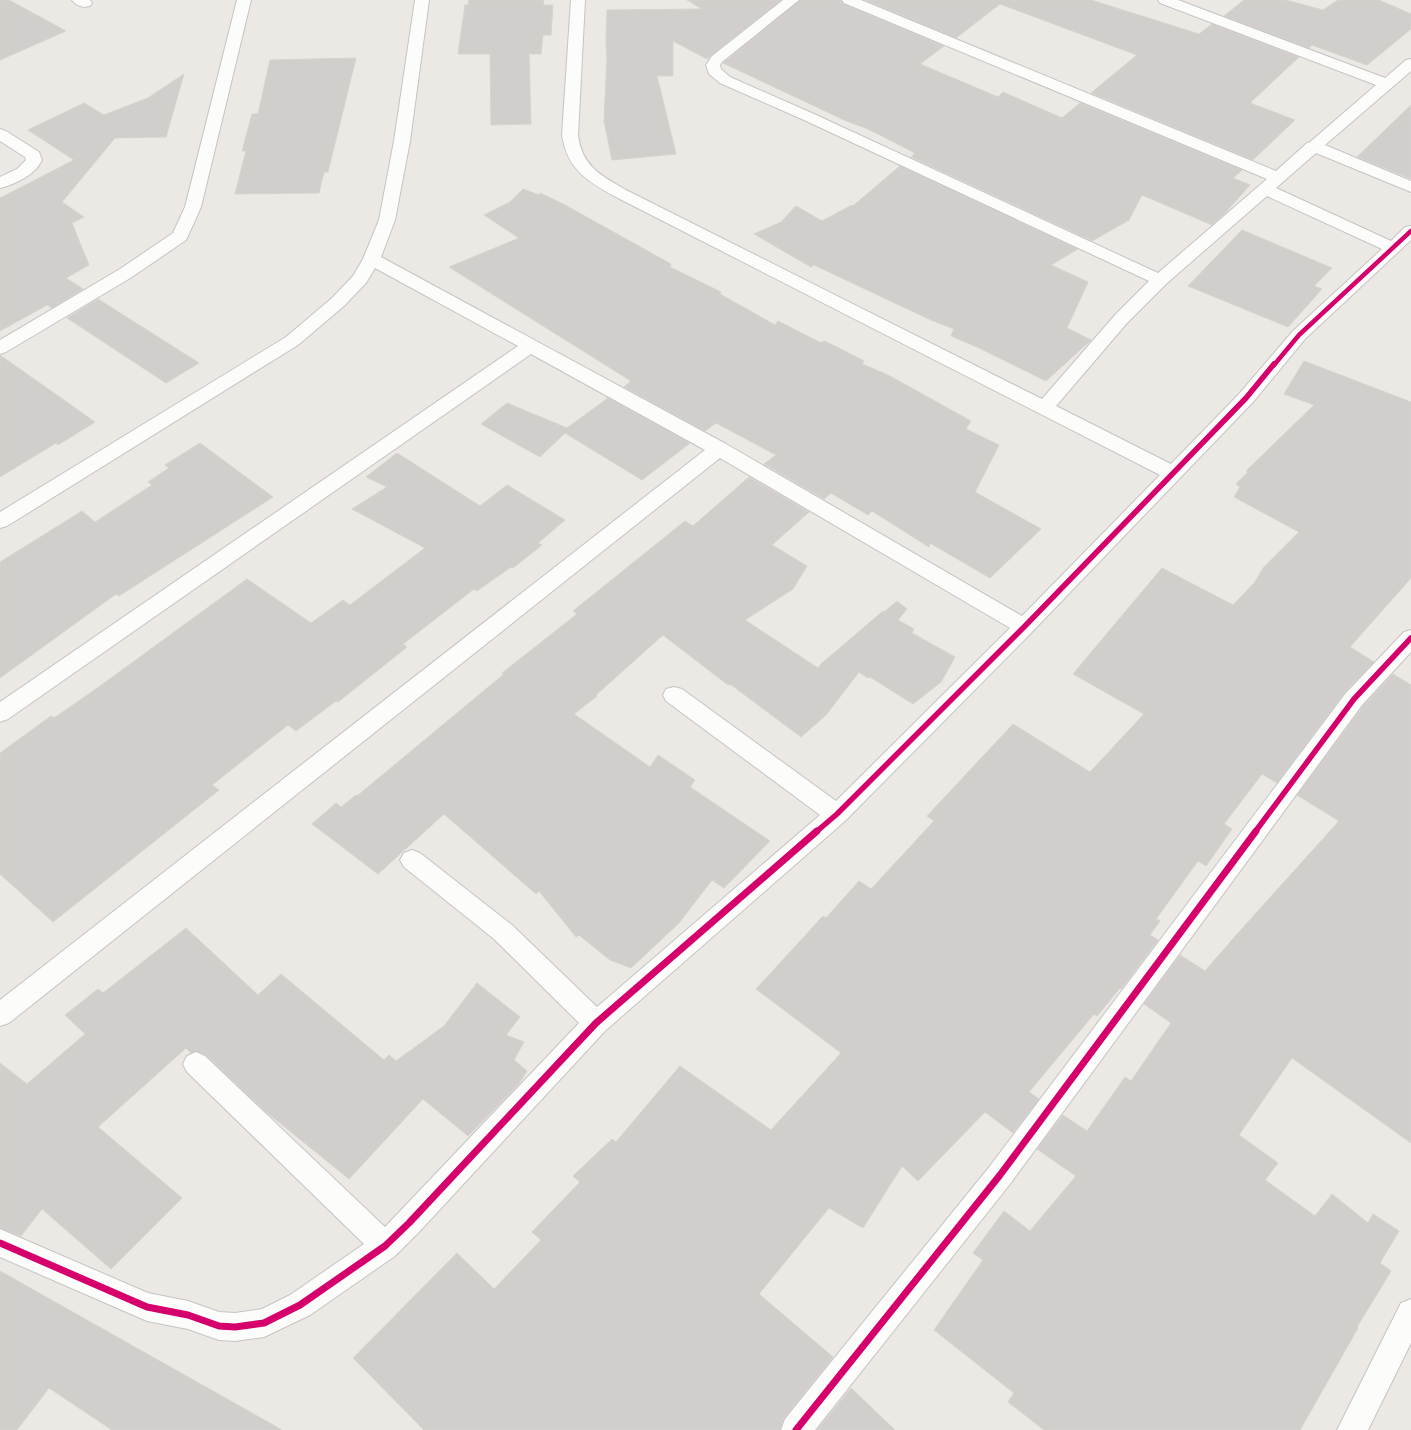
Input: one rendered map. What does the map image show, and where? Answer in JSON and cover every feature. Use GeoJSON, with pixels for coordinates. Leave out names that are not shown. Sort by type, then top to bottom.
{"type":"FeatureCollection","features":[{"type":"Feature","properties":{"kind":"street"},"geometry":{"type":"LineString","coordinates":[[0,348],[126,273],[180,236],[193,208],[244,0]]}},
{"type":"Feature","properties":{"kind":"street"},"geometry":{"type":"LineString","coordinates":[[0,520],[292,341],[338,302],[360,278],[372,259],[387,220],[402,141],[422,0]]}},
{"type":"Feature","properties":{"kind":"street"},"geometry":{"type":"LineString","coordinates":[[578,0],[570,135],[573,152],[579,164],[594,176],[620,193],[1173,473]]}},
{"type":"Feature","properties":{"kind":"street"},"geometry":{"type":"LineString","coordinates":[[792,0],[717,59],[713,65],[714,71],[725,80],[1160,280]]}},
{"type":"Feature","properties":{"kind":"street"},"geometry":{"type":"LineString","coordinates":[[849,0],[1278,178]]}},
{"type":"Feature","properties":{"kind":"street"},"geometry":{"type":"LineString","coordinates":[[1165,0],[1387,84]]}},
{"type":"Feature","properties":{"kind":"street"},"geometry":{"type":"LineString","coordinates":[[1044,408],[1121,319],[1160,280],[1411,62]]}},
{"type":"Feature","properties":{"kind":"street"},"geometry":{"type":"LineString","coordinates":[[0,134],[34,155],[35,159],[30,168],[0,183]]}},
{"type":"Feature","properties":{"kind":"street"},"geometry":{"type":"LineString","coordinates":[[1313,146],[1411,187]]}},
{"type":"Feature","properties":{"kind":"street"},"geometry":{"type":"LineString","coordinates":[[1264,189],[1393,248]]}},
{"type":"Feature","properties":{"kind":"street"},"geometry":{"type":"LineString","coordinates":[[0,1243],[147,1307],[188,1315],[219,1326],[235,1327],[264,1323],[300,1305],[385,1246],[409,1223],[596,1023],[837,814],[1024,627],[1246,398],[1300,335],[1411,231]]}},
{"type":"Feature","properties":{"kind":"street"},"geometry":{"type":"LineString","coordinates":[[372,259],[719,449],[1024,627]]}},
{"type":"Feature","properties":{"kind":"street"},"geometry":{"type":"LineString","coordinates":[[0,713],[530,346]]}},
{"type":"Feature","properties":{"kind":"street"},"geometry":{"type":"LineString","coordinates":[[0,1015],[719,449]]}},
{"type":"Feature","properties":{"kind":"street"},"geometry":{"type":"LineString","coordinates":[[796,1430],[1000,1175],[1354,699],[1409,646]]}},
{"type":"Feature","properties":{"kind":"street"},"geometry":{"type":"LineString","coordinates":[[674,695],[837,814]]}},
{"type":"Feature","properties":{"kind":"street"},"geometry":{"type":"LineString","coordinates":[[412,860],[503,932],[596,1023]]}},
{"type":"Feature","properties":{"kind":"street"},"geometry":{"type":"LineString","coordinates":[[196,1064],[385,1246]]}},
{"type":"Feature","properties":{"kind":"street"},"geometry":{"type":"LineString","coordinates":[[1352,1430],[1411,1313]]}},
{"type":"Feature","properties":{"kind":"building"},"geometry":{"type":"Polygon","coordinates":[[[0,0],[9,0],[66,31],[0,60],[0,0]]]}},
{"type":"Feature","properties":{"kind":"building"},"geometry":{"type":"Polygon","coordinates":[[[469,0],[544,0],[543,5],[553,5],[551,35],[543,35],[541,54],[529,54],[531,124],[491,125],[490,54],[458,54],[465,5],[468,5],[469,0]]]}},
{"type":"Feature","properties":{"kind":"building"},"geometry":{"type":"Polygon","coordinates":[[[687,0],[781,0],[707,59],[673,41],[673,76],[657,76],[676,154],[612,160],[604,121],[607,59],[607,10],[702,9],[687,0]]]}},
{"type":"Feature","properties":{"kind":"building"},"geometry":{"type":"Polygon","coordinates":[[[800,0],[841,0],[843,4],[944,46],[920,64],[998,97],[1003,92],[1062,118],[1080,103],[1242,170],[1233,178],[1250,185],[1212,225],[1142,195],[1129,220],[1092,241],[911,157],[915,153],[868,129],[844,120],[723,63],[800,0]]]}},
{"type":"Feature","properties":{"kind":"building"},"geometry":{"type":"Polygon","coordinates":[[[865,0],[1091,0],[1199,34],[1212,24],[1299,57],[1250,103],[1295,120],[1253,160],[1091,93],[1137,55],[1000,4],[956,38],[865,0]]]}},
{"type":"Feature","properties":{"kind":"building"},"geometry":{"type":"Polygon","coordinates":[[[1244,0],[1286,0],[1323,10],[1338,0],[1379,0],[1411,14],[1411,29],[1367,65],[1312,45],[1309,48],[1224,16],[1244,0]]]}},
{"type":"Feature","properties":{"kind":"building"},"geometry":{"type":"Polygon","coordinates":[[[356,58],[328,172],[324,172],[319,193],[235,194],[246,151],[242,151],[252,114],[258,114],[270,60],[356,58]]]}},
{"type":"Feature","properties":{"kind":"building"},"geometry":{"type":"Polygon","coordinates":[[[184,74],[166,137],[115,138],[62,202],[84,217],[72,223],[89,265],[66,278],[83,289],[52,308],[47,305],[0,331],[0,198],[74,160],[28,130],[84,103],[104,115],[148,98],[184,74]]]}},
{"type":"Feature","properties":{"kind":"building"},"geometry":{"type":"Polygon","coordinates":[[[1411,105],[1411,179],[1357,157],[1411,105]]]}},
{"type":"Feature","properties":{"kind":"building"},"geometry":{"type":"Polygon","coordinates":[[[900,166],[1078,249],[1051,265],[1088,282],[1067,328],[1091,340],[1046,381],[951,336],[954,329],[931,320],[814,265],[811,267],[754,234],[781,222],[796,206],[822,221],[854,205],[900,166]]]}},
{"type":"Feature","properties":{"kind":"building"},"geometry":{"type":"Polygon","coordinates":[[[523,189],[539,195],[540,193],[565,205],[671,264],[670,267],[721,292],[720,294],[775,325],[778,321],[821,343],[824,341],[837,347],[864,361],[862,364],[888,375],[971,421],[966,429],[999,445],[975,492],[1041,529],[990,578],[930,543],[929,547],[872,511],[868,515],[831,493],[824,499],[764,464],[776,455],[716,423],[705,431],[624,387],[631,381],[449,267],[519,238],[484,215],[510,202],[523,189]]]}},
{"type":"Feature","properties":{"kind":"building"},"geometry":{"type":"Polygon","coordinates":[[[1242,230],[1332,268],[1314,286],[1322,289],[1288,327],[1188,286],[1242,230]]]}},
{"type":"Feature","properties":{"kind":"building"},"geometry":{"type":"Polygon","coordinates":[[[98,299],[199,363],[166,383],[67,318],[98,299]]]}},
{"type":"Feature","properties":{"kind":"building"},"geometry":{"type":"Polygon","coordinates":[[[0,355],[95,422],[58,445],[56,443],[0,477],[0,355]]]}},
{"type":"Feature","properties":{"kind":"building"},"geometry":{"type":"Polygon","coordinates":[[[1304,361],[1411,402],[1411,578],[1350,647],[1374,662],[1345,692],[1277,783],[1262,774],[1224,824],[1232,829],[1206,866],[1198,861],[1156,919],[1160,921],[1150,935],[1158,940],[1121,989],[1120,988],[1097,1016],[1094,1014],[1029,1092],[1039,1099],[1013,1133],[985,1112],[918,1181],[902,1166],[863,1228],[829,1208],[759,1294],[833,1357],[784,1418],[780,1430],[424,1430],[353,1358],[457,1253],[494,1289],[541,1240],[532,1232],[580,1182],[573,1176],[612,1139],[616,1142],[680,1066],[771,1130],[841,1053],[756,989],[823,916],[826,918],[859,881],[871,889],[934,821],[927,816],[1013,724],[1090,772],[1144,714],[1073,674],[1162,568],[1233,605],[1255,582],[1263,568],[1299,532],[1234,497],[1240,487],[1236,484],[1248,472],[1246,471],[1314,405],[1284,394],[1304,361]]]}},
{"type":"Feature","properties":{"kind":"building"},"geometry":{"type":"Polygon","coordinates":[[[608,398],[690,443],[642,480],[565,433],[540,457],[481,424],[507,403],[567,428],[608,398]]]}},
{"type":"Feature","properties":{"kind":"building"},"geometry":{"type":"Polygon","coordinates":[[[200,443],[273,497],[119,596],[116,594],[0,678],[0,562],[82,511],[95,522],[152,485],[148,482],[169,468],[165,465],[200,443]]]}},
{"type":"Feature","properties":{"kind":"building"},"geometry":{"type":"Polygon","coordinates":[[[397,453],[480,506],[507,485],[565,520],[538,543],[542,545],[513,568],[511,567],[477,591],[474,589],[403,644],[407,647],[338,702],[336,701],[296,731],[288,725],[212,785],[219,790],[53,922],[0,874],[0,753],[51,716],[54,718],[96,689],[247,579],[311,623],[343,600],[350,605],[425,548],[352,509],[387,487],[366,477],[397,453]]]}},
{"type":"Feature","properties":{"kind":"building"},"geometry":{"type":"Polygon","coordinates":[[[749,477],[809,512],[772,545],[807,566],[793,589],[745,620],[818,668],[883,611],[884,612],[897,601],[907,609],[898,620],[914,629],[912,633],[955,657],[941,682],[913,704],[870,677],[868,678],[859,672],[826,715],[801,737],[730,684],[728,685],[663,635],[596,695],[597,696],[574,714],[650,767],[658,755],[695,780],[690,787],[770,841],[724,888],[712,880],[679,923],[631,968],[610,960],[579,935],[576,937],[539,891],[536,894],[444,814],[378,874],[312,824],[336,803],[341,807],[356,795],[357,796],[504,674],[502,673],[577,614],[573,611],[685,521],[693,526],[749,477]]]}},
{"type":"Feature","properties":{"kind":"building"},"geometry":{"type":"Polygon","coordinates":[[[1393,674],[1411,685],[1411,1143],[1292,1058],[1239,1135],[1278,1163],[1265,1180],[1315,1216],[1332,1194],[1368,1223],[1373,1214],[1399,1231],[1380,1263],[1391,1271],[1357,1327],[1358,1328],[1300,1430],[1044,1430],[1008,1402],[1014,1393],[934,1330],[983,1260],[973,1253],[1004,1211],[1030,1231],[1076,1176],[1037,1149],[1063,1115],[1087,1131],[1125,1077],[1131,1081],[1171,1023],[1144,1004],[1180,955],[1205,971],[1339,821],[1297,795],[1363,706],[1393,674]]]}},
{"type":"Feature","properties":{"kind":"building"},"geometry":{"type":"Polygon","coordinates":[[[186,928],[258,995],[281,974],[384,1060],[389,1055],[396,1061],[444,1026],[477,983],[520,1017],[506,1035],[524,1042],[514,1060],[527,1071],[518,1085],[468,1136],[423,1099],[349,1179],[265,1111],[206,1055],[197,1051],[191,1053],[186,1048],[98,1127],[182,1198],[111,1269],[42,1209],[21,1236],[0,1228],[0,1063],[27,1084],[85,1034],[65,1015],[98,989],[103,993],[186,928]]]}},
{"type":"Feature","properties":{"kind":"building"},"geometry":{"type":"Polygon","coordinates":[[[0,1271],[282,1430],[112,1430],[49,1388],[17,1430],[0,1430],[0,1271]]]}},
{"type":"Feature","properties":{"kind":"building"},"geometry":{"type":"Polygon","coordinates":[[[851,1388],[895,1430],[817,1430],[851,1388]]]}},
{"type":"Feature","properties":{"kind":"cycle path"},"geometry":{"type":"LineString","coordinates":[[0,1243],[147,1307],[188,1315],[219,1326],[235,1327],[264,1323],[300,1305],[385,1246],[409,1223],[596,1023],[837,814],[1024,627],[1246,398],[1299,335],[1411,231]]}},
{"type":"Feature","properties":{"kind":"cycle path"},"geometry":{"type":"LineString","coordinates":[[796,1430],[1000,1175],[1354,699],[1411,638]]}}]}
